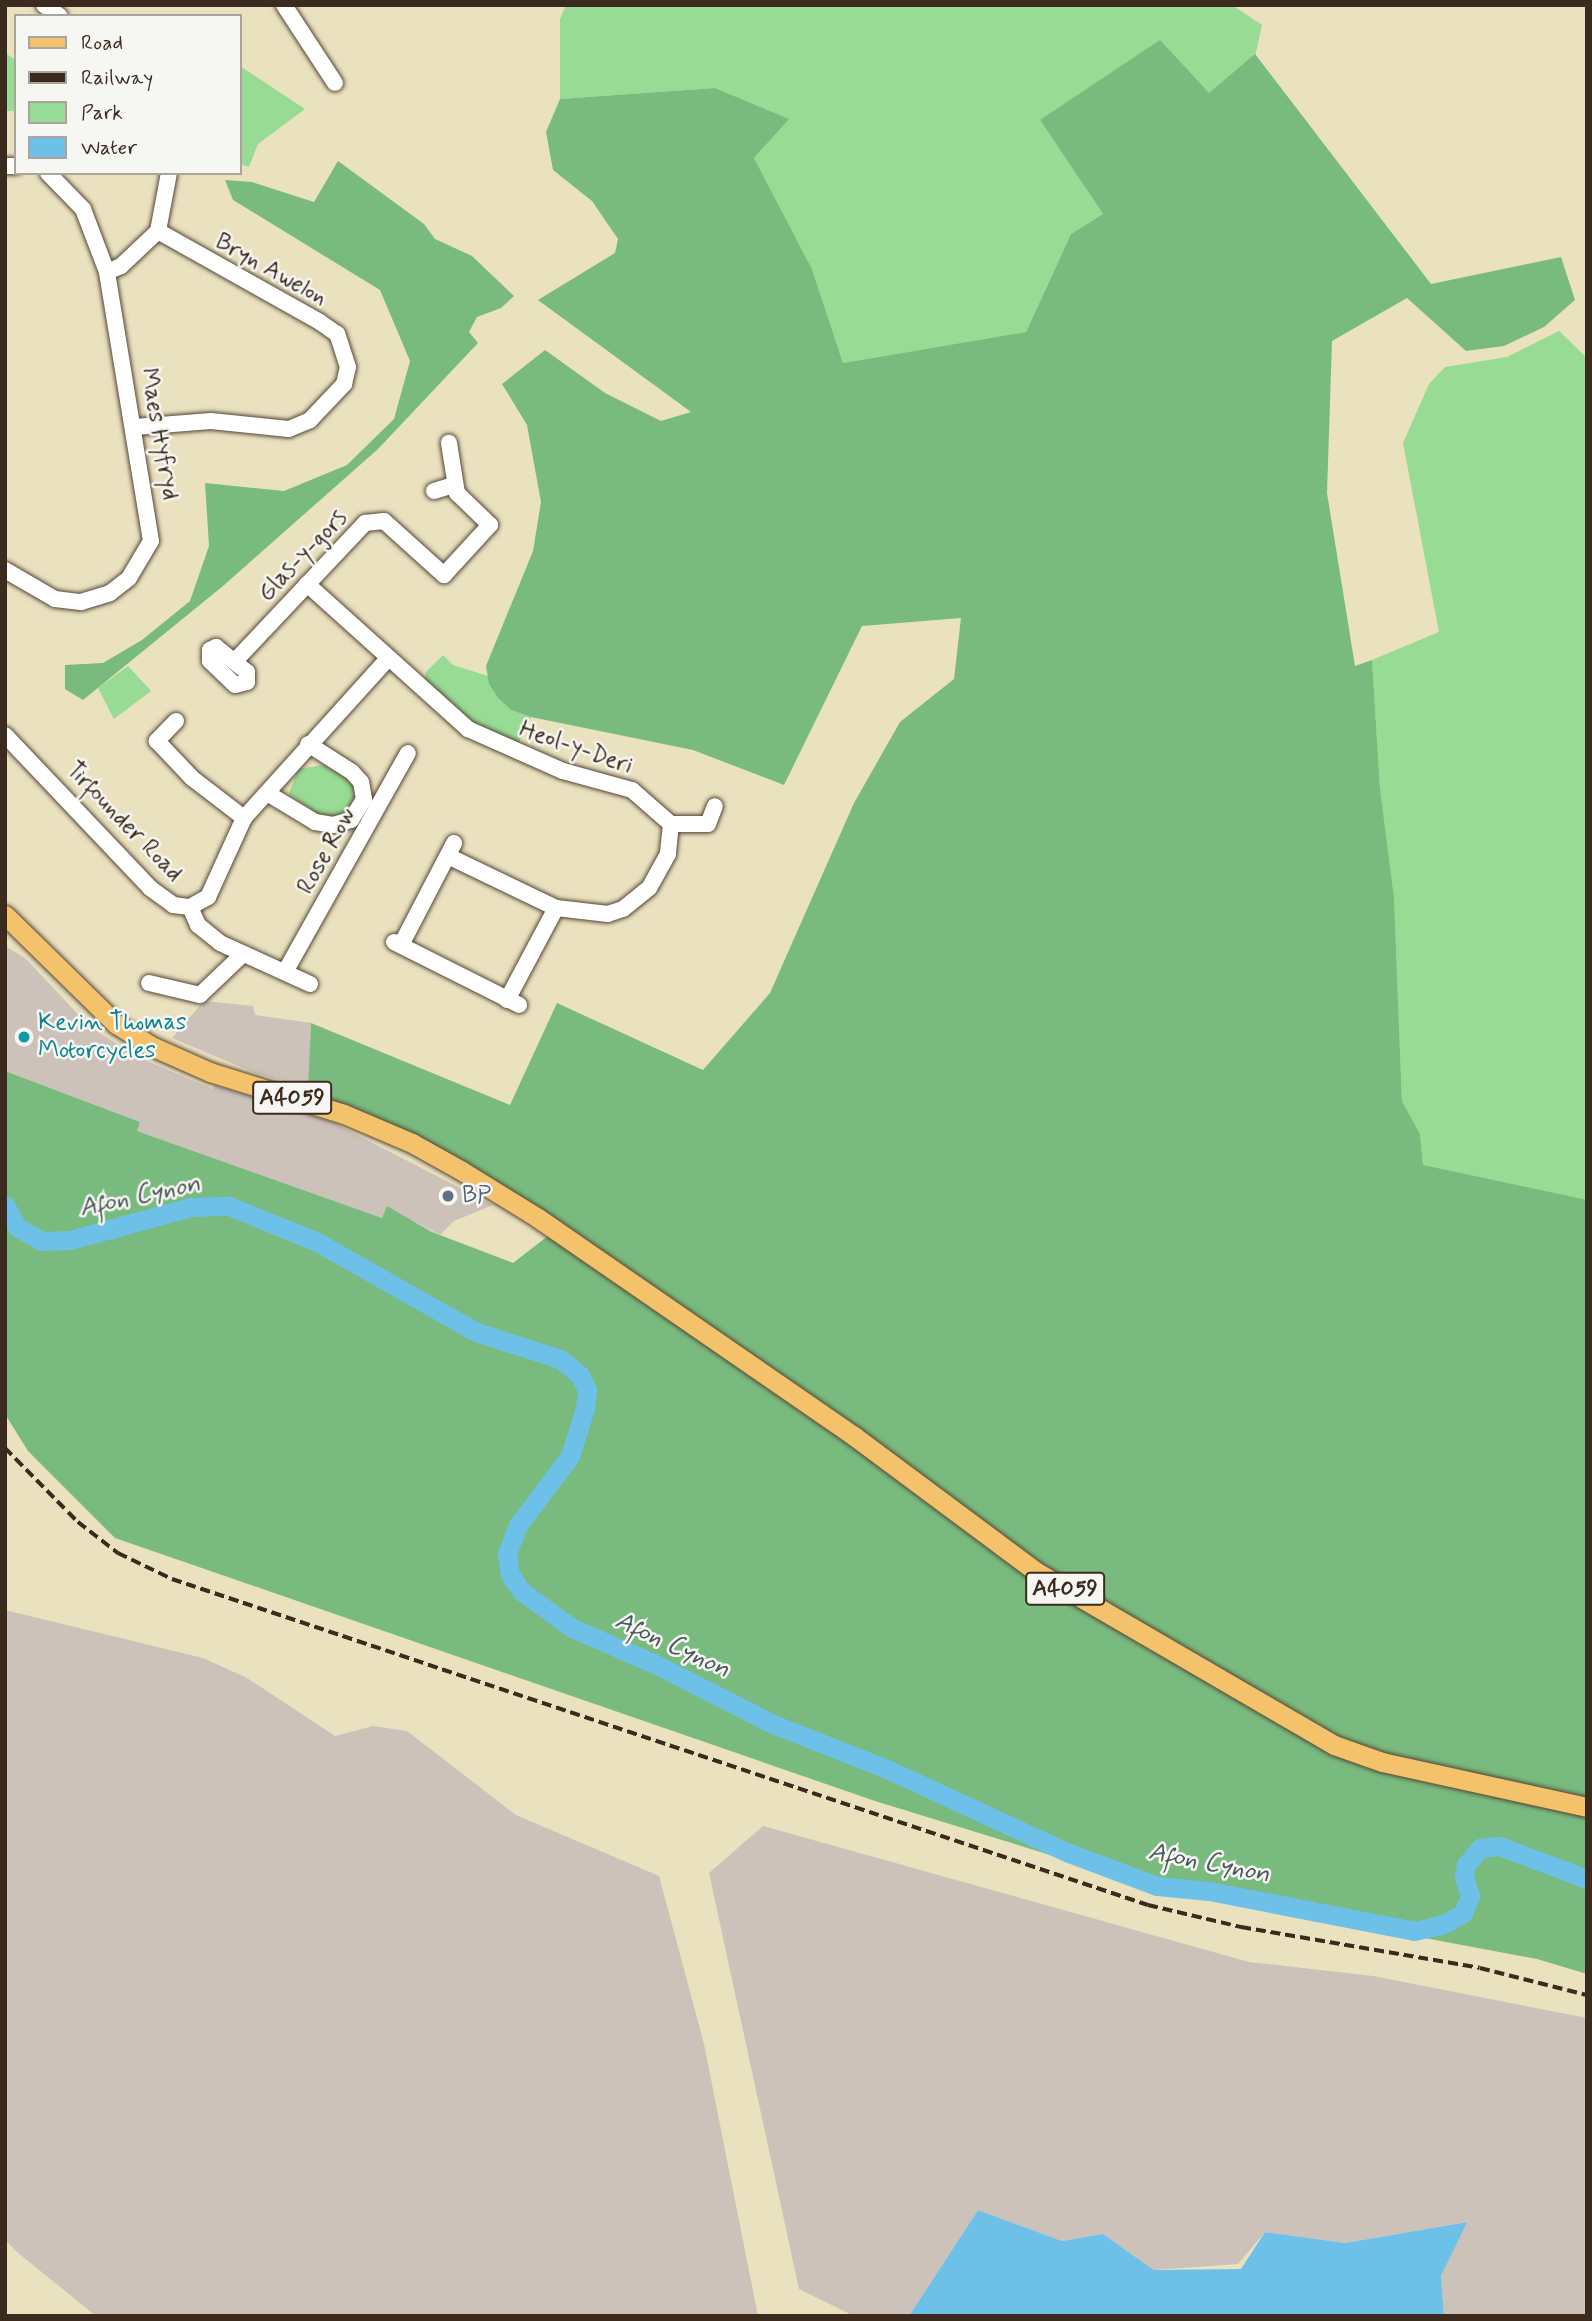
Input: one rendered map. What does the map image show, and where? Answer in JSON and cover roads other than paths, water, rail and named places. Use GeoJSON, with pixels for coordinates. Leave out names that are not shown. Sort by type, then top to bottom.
{"type":"FeatureCollection","features":[{"type":"Feature","properties":{"kind":"main road","name":"A4059"},"geometry":{"type":"LineString","coordinates":[[5,915],[116,1024],[149,1045],[211,1072],[344,1114],[412,1143],[462,1171],[538,1219],[853,1436],[1035,1571],[1334,1745],[1382,1762],[1587,1807]]}},
{"type":"Feature","properties":{"kind":"street"},"geometry":{"type":"LineString","coordinates":[[284,5],[335,83]]}},
{"type":"Feature","properties":{"kind":"street","name":"Maes Hyfryd"},"geometry":{"type":"LineString","coordinates":[[5,570],[55,599],[81,602],[110,593],[129,578],[151,541],[135,427],[107,272],[83,209],[50,175]]}},
{"type":"Feature","properties":{"kind":"street"},"geometry":{"type":"LineString","coordinates":[[107,272],[130,259],[158,231],[170,175]]}},
{"type":"Feature","properties":{"kind":"street","name":"Bryn Awelon"},"geometry":{"type":"LineString","coordinates":[[135,427],[211,421],[289,429],[310,420],[344,384],[348,368],[337,334],[158,231]]}},
{"type":"Feature","properties":{"kind":"street"},"geometry":{"type":"LineString","coordinates":[[434,491],[454,485],[449,443]]}},
{"type":"Feature","properties":{"kind":"street","name":"Glas-y-gors"},"geometry":{"type":"LineString","coordinates":[[235,661],[365,523],[373,520],[384,521],[444,575],[490,526],[454,485]]}},
{"type":"Feature","properties":{"kind":"street","name":"Heol-y-Deri"},"geometry":{"type":"LineString","coordinates":[[307,584],[387,660],[468,729],[563,771],[632,790],[671,824]]}},
{"type":"Feature","properties":{"kind":"street"},"geometry":{"type":"LineString","coordinates":[[190,907],[208,897],[244,818],[308,744],[387,660]]}},
{"type":"Feature","properties":{"kind":"street"},"geometry":{"type":"LineString","coordinates":[[176,721],[157,741],[192,778],[244,818]]}},
{"type":"Feature","properties":{"kind":"street","name":"Tirfounder Road"},"geometry":{"type":"LineString","coordinates":[[5,735],[150,888],[173,905],[190,907],[198,925],[220,943],[310,984]]}},
{"type":"Feature","properties":{"kind":"street"},"geometry":{"type":"LineString","coordinates":[[267,793],[315,822],[333,825],[351,820],[364,799],[361,782],[352,772],[308,744]]}},
{"type":"Feature","properties":{"kind":"street","name":"Rose Row"},"geometry":{"type":"LineString","coordinates":[[285,972],[408,753]]}},
{"type":"Feature","properties":{"kind":"street"},"geometry":{"type":"LineString","coordinates":[[555,908],[513,1002],[398,943],[451,850],[555,908],[608,914],[637,900],[668,854],[671,824],[708,824],[715,806]]}},
{"type":"Feature","properties":{"kind":"street"},"geometry":{"type":"LineString","coordinates":[[149,983],[200,995],[243,954]]}},
{"type":"Feature","properties":{"kind":"water"},"geometry":{"type":"Polygon","coordinates":[[[978,2210],[1062,2241],[1103,2234],[1154,2270],[1241,2269],[1265,2232],[1345,2243],[1467,2222],[1441,2276],[1444,2316],[909,2316],[978,2210]]]}},
{"type":"Feature","properties":{"kind":"waterway","name":"Afon Cynon"},"geometry":{"type":"LineString","coordinates":[[5,1205],[17,1227],[41,1241],[70,1240],[191,1207],[229,1206],[317,1242],[476,1332],[560,1359],[580,1375],[587,1390],[585,1408],[570,1456],[518,1525],[507,1554],[510,1575],[521,1591],[572,1628],[657,1665],[773,1724],[889,1770],[1069,1853],[1157,1886],[1209,1891],[1414,1931],[1444,1924],[1463,1913],[1470,1896],[1464,1877],[1466,1865],[1480,1848],[1499,1846],[1587,1879]]}},
{"type":"Feature","properties":{"kind":"railway"},"geometry":{"type":"LineString","coordinates":[[5,1448],[78,1522],[118,1553],[172,1579],[1148,1905],[1241,1927],[1480,1968],[1587,1995]]}},
{"type":"Feature","properties":{"kind":"place","name":"Kevin Thomas Motorcycles"},"geometry":{"type":"Point","coordinates":[24,1037]}},
{"type":"Feature","properties":{"kind":"place","name":"BP"},"geometry":{"type":"Point","coordinates":[448,1196]}}]}
